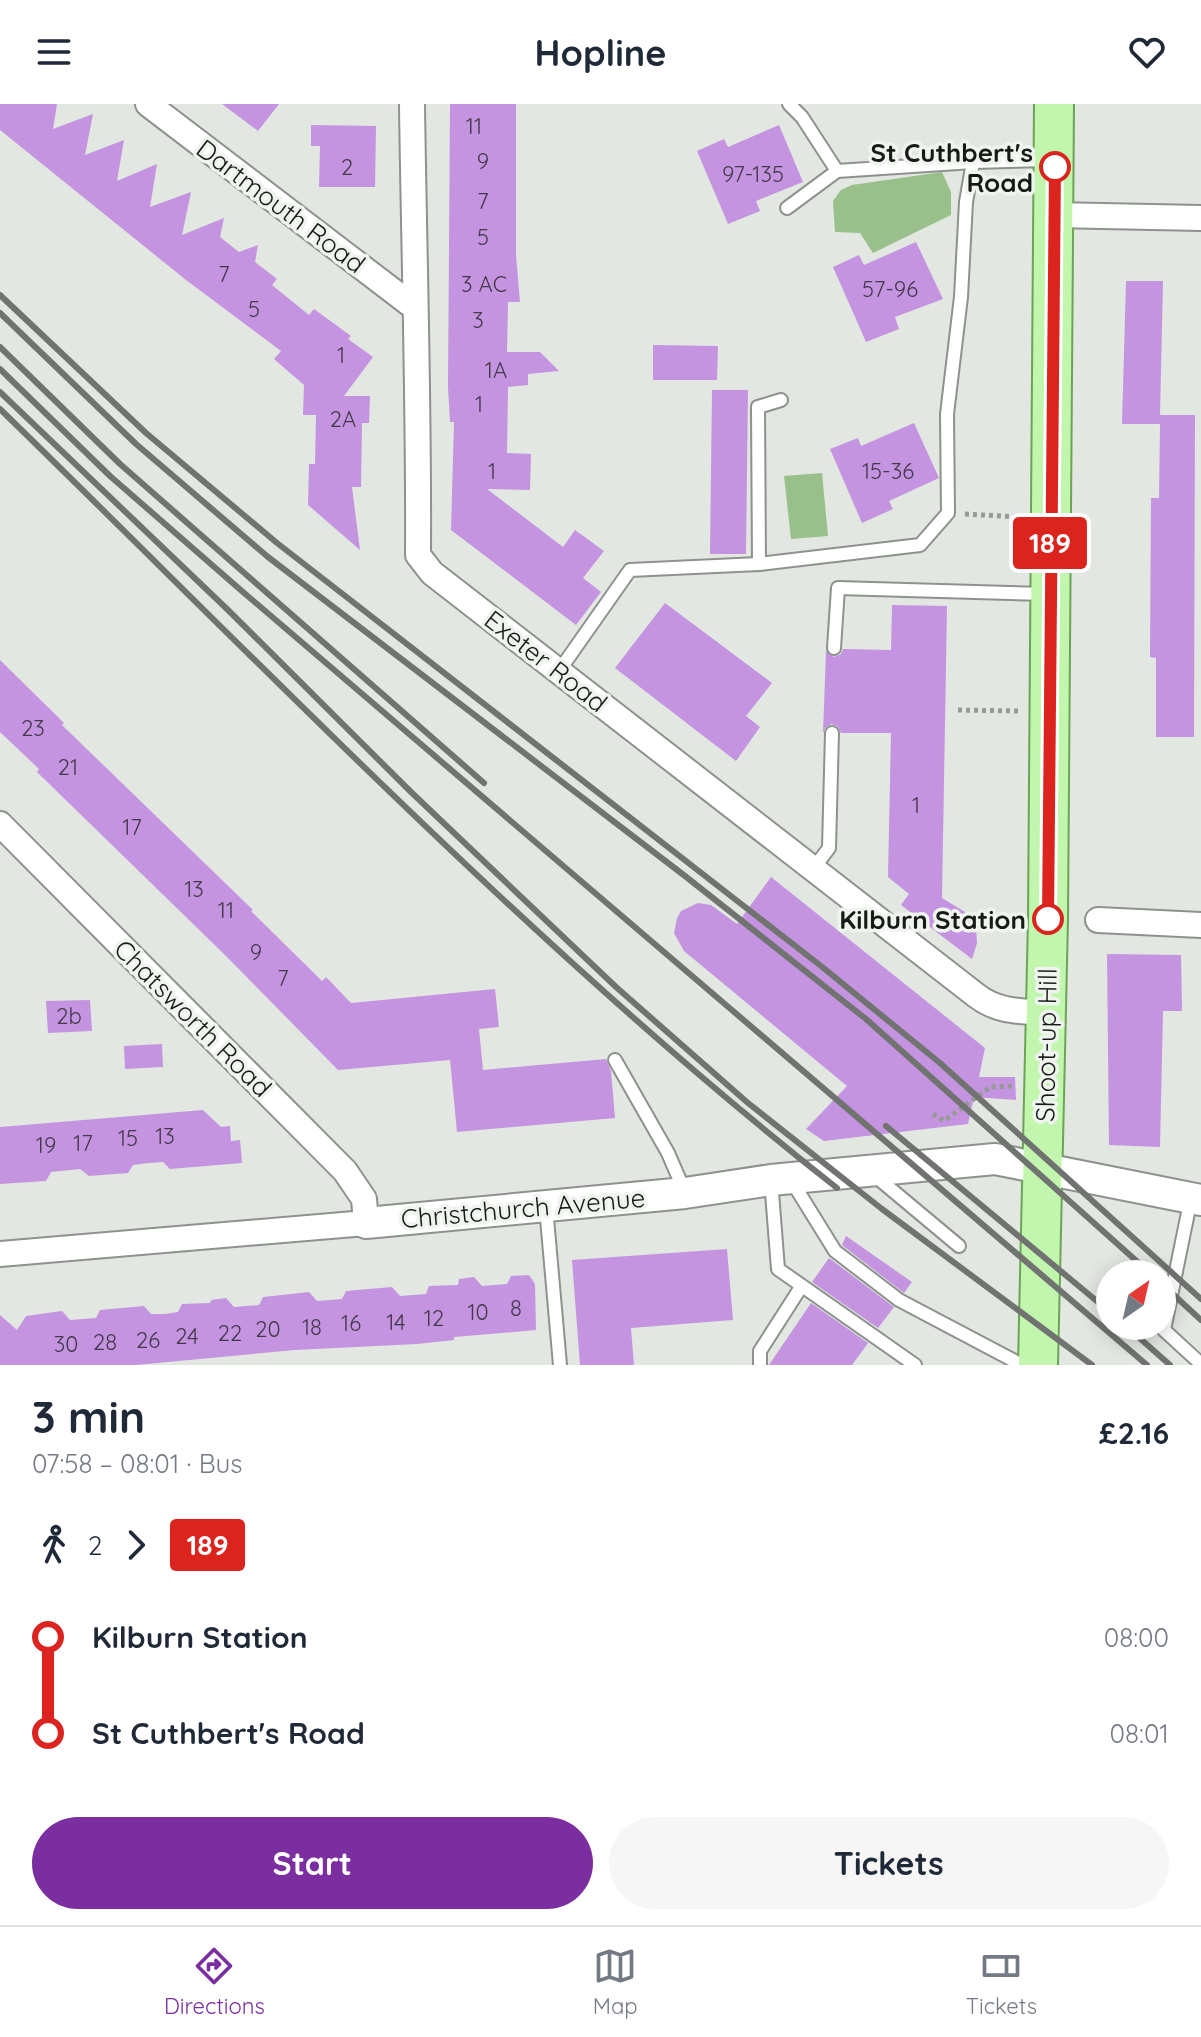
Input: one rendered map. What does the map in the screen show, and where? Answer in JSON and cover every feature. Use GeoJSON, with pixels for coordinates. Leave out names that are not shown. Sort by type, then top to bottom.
{"type":"FeatureCollection","features":[{"type":"Feature","properties":{"kind":"main road","name":"Shoot-up Hill"},"geometry":{"type":"LineString","coordinates":[[1038,1365],[1044,1170],[1054,104]]}},
{"type":"Feature","properties":{"kind":"street","name":"Dartmouth Road"},"geometry":{"type":"LineString","coordinates":[[148,104],[414,307]]}},
{"type":"Feature","properties":{"kind":"street","name":"Exeter Road"},"geometry":{"type":"LineString","coordinates":[[412,104],[414,307],[419,403],[418,555],[432,573],[991,1006],[1045,1013]]}},
{"type":"Feature","properties":{"kind":"street"},"geometry":{"type":"LineString","coordinates":[[1053,215],[1201,218]]}},
{"type":"Feature","properties":{"kind":"street","name":"Chatsworth Road"},"geometry":{"type":"LineString","coordinates":[[0,824],[345,1171],[364,1199],[366,1223]]}},
{"type":"Feature","properties":{"kind":"street"},"geometry":{"type":"LineString","coordinates":[[1098,920],[1201,925]]}},
{"type":"Feature","properties":{"kind":"street","name":"Christchurch Avenue"},"geometry":{"type":"LineString","coordinates":[[0,1254],[546,1207],[995,1159],[1196,1199]]}},
{"type":"Feature","properties":{"kind":"lane"},"geometry":{"type":"LineString","coordinates":[[789,104],[802,117],[837,171]]}},
{"type":"Feature","properties":{"kind":"lane"},"geometry":{"type":"LineString","coordinates":[[787,208],[837,171],[1055,160]]}},
{"type":"Feature","properties":{"kind":"lane"},"geometry":{"type":"LineString","coordinates":[[559,671],[630,570],[759,564],[920,545],[948,513],[947,414],[961,297],[966,202],[973,162]]}},
{"type":"Feature","properties":{"kind":"lane"},"geometry":{"type":"LineString","coordinates":[[759,564],[758,407],[781,400]]}},
{"type":"Feature","properties":{"kind":"lane"},"geometry":{"type":"LineString","coordinates":[[834,648],[838,588],[1050,594]]}},
{"type":"Feature","properties":{"kind":"lane"},"geometry":{"type":"LineString","coordinates":[[813,869],[829,848],[832,733]]}},
{"type":"Feature","properties":{"kind":"lane"},"geometry":{"type":"LineString","coordinates":[[615,1060],[668,1153],[685,1193]]}},
{"type":"Feature","properties":{"kind":"lane"},"geometry":{"type":"LineString","coordinates":[[868,1171],[959,1246]]}},
{"type":"Feature","properties":{"kind":"lane"},"geometry":{"type":"LineString","coordinates":[[781,1180],[778,1269],[915,1365]]}},
{"type":"Feature","properties":{"kind":"lane"},"geometry":{"type":"LineString","coordinates":[[781,1180],[835,1251],[899,1300],[1022,1365]]}},
{"type":"Feature","properties":{"kind":"lane"},"geometry":{"type":"LineString","coordinates":[[1196,1199],[1164,1330],[1201,1364]]}},
{"type":"Feature","properties":{"kind":"lane"},"geometry":{"type":"LineString","coordinates":[[546,1207],[560,1365]]}},
{"type":"Feature","properties":{"kind":"lane"},"geometry":{"type":"LineString","coordinates":[[760,1365],[760,1351],[801,1287]]}},
{"type":"Feature","properties":{"kind":"path"},"geometry":{"type":"LineString","coordinates":[[948,513],[1051,517]]}},
{"type":"Feature","properties":{"kind":"path"},"geometry":{"type":"LineString","coordinates":[[958,710],[1049,712]]}},
{"type":"Feature","properties":{"kind":"path"},"geometry":{"type":"LineString","coordinates":[[933,1114],[944,1121],[990,1087],[1015,1086]]}},
{"type":"Feature","properties":{"kind":"green space"},"geometry":{"type":"Polygon","coordinates":[[[942,172],[951,192],[951,215],[873,253],[860,233],[835,232],[833,201],[841,190],[852,185],[942,172]]]}},
{"type":"Feature","properties":{"kind":"green space"},"geometry":{"type":"Polygon","coordinates":[[[822,473],[828,536],[791,539],[784,476],[822,473]]]}},
{"type":"Feature","properties":{"kind":"building"},"geometry":{"type":"Polygon","coordinates":[[[0,104],[57,104],[53,129],[93,114],[85,155],[124,140],[117,181],[157,164],[150,207],[191,192],[182,235],[224,218],[220,237],[239,252],[258,245],[255,262],[277,279],[272,285],[309,315],[314,309],[351,336],[348,339],[373,357],[344,396],[370,396],[369,423],[362,423],[361,487],[352,487],[360,550],[308,505],[309,464],[315,464],[316,415],[303,415],[304,385],[274,359],[281,351],[186,280],[0,130],[0,104]]]}},
{"type":"Feature","properties":{"kind":"building"},"geometry":{"type":"Polygon","coordinates":[[[222,104],[279,104],[258,131],[222,104]]]}},
{"type":"Feature","properties":{"kind":"building"},"geometry":{"type":"Polygon","coordinates":[[[450,104],[516,104],[516,255],[520,302],[508,302],[507,352],[540,352],[559,371],[528,374],[528,385],[508,387],[507,453],[531,454],[530,490],[487,489],[563,547],[575,530],[604,551],[583,578],[601,592],[576,625],[451,530],[454,422],[450,422],[448,387],[450,104]]]}},
{"type":"Feature","properties":{"kind":"building"},"geometry":{"type":"Polygon","coordinates":[[[311,125],[376,126],[375,187],[319,187],[320,146],[311,146],[311,125]]]}},
{"type":"Feature","properties":{"kind":"building"},"geometry":{"type":"Polygon","coordinates":[[[779,125],[803,182],[756,201],[760,211],[728,224],[697,151],[724,139],[728,147],[779,125]]]}},
{"type":"Feature","properties":{"kind":"building"},"geometry":{"type":"Polygon","coordinates":[[[916,242],[943,299],[895,317],[899,329],[866,342],[833,267],[859,255],[864,265],[916,242]]]}},
{"type":"Feature","properties":{"kind":"building"},"geometry":{"type":"Polygon","coordinates":[[[1126,281],[1163,281],[1160,415],[1195,415],[1194,737],[1156,737],[1156,658],[1150,657],[1151,498],[1159,498],[1160,424],[1122,424],[1126,281]]]}},
{"type":"Feature","properties":{"kind":"building"},"geometry":{"type":"Polygon","coordinates":[[[653,345],[718,346],[717,380],[653,380],[653,345]]]}},
{"type":"Feature","properties":{"kind":"building"},"geometry":{"type":"Polygon","coordinates":[[[712,390],[748,390],[746,554],[710,554],[712,390]]]}},
{"type":"Feature","properties":{"kind":"building"},"geometry":{"type":"Polygon","coordinates":[[[914,423],[939,478],[889,501],[893,509],[862,523],[830,449],[858,438],[861,446],[914,423]]]}},
{"type":"Feature","properties":{"kind":"building"},"geometry":{"type":"Polygon","coordinates":[[[665,603],[772,683],[746,716],[760,727],[736,761],[615,668],[665,603]]]}},
{"type":"Feature","properties":{"kind":"building"},"geometry":{"type":"Polygon","coordinates":[[[892,605],[947,606],[942,898],[970,915],[976,927],[977,943],[972,959],[901,905],[909,894],[888,877],[891,733],[841,733],[837,726],[831,724],[823,733],[826,651],[834,657],[841,654],[843,649],[891,650],[892,605]]]}},
{"type":"Feature","properties":{"kind":"building"},"geometry":{"type":"Polygon","coordinates":[[[0,660],[322,981],[326,977],[351,1003],[495,989],[499,1027],[479,1029],[483,1070],[606,1059],[611,1071],[615,1118],[457,1132],[450,1060],[338,1070],[0,732],[0,660]]]}},
{"type":"Feature","properties":{"kind":"building"},"geometry":{"type":"Polygon","coordinates":[[[771,877],[985,1048],[979,1077],[1015,1077],[1016,1100],[974,1097],[968,1124],[824,1141],[806,1129],[847,1086],[684,951],[674,933],[681,911],[698,903],[711,905],[737,924],[771,877]]]}},
{"type":"Feature","properties":{"kind":"building"},"geometry":{"type":"Polygon","coordinates":[[[1107,954],[1181,955],[1182,1011],[1163,1011],[1160,1147],[1109,1145],[1107,954]]]}},
{"type":"Feature","properties":{"kind":"building"},"geometry":{"type":"Polygon","coordinates":[[[90,1000],[92,1031],[48,1033],[46,1001],[90,1000]]]}},
{"type":"Feature","properties":{"kind":"building"},"geometry":{"type":"Polygon","coordinates":[[[162,1044],[163,1067],[125,1069],[124,1046],[162,1044]]]}},
{"type":"Feature","properties":{"kind":"building"},"geometry":{"type":"Polygon","coordinates":[[[203,1110],[221,1127],[230,1126],[231,1141],[240,1140],[242,1163],[170,1169],[163,1162],[149,1163],[133,1165],[128,1173],[89,1176],[80,1169],[51,1172],[46,1181],[0,1184],[0,1127],[203,1110]]]}},
{"type":"Feature","properties":{"kind":"building"},"geometry":{"type":"Polygon","coordinates":[[[846,1236],[912,1282],[904,1293],[842,1245],[846,1236]]]}},
{"type":"Feature","properties":{"kind":"building"},"geometry":{"type":"Polygon","coordinates":[[[727,1249],[733,1320],[631,1328],[634,1365],[580,1365],[572,1260],[727,1249]]]}},
{"type":"Feature","properties":{"kind":"building"},"geometry":{"type":"Polygon","coordinates":[[[829,1258],[894,1307],[878,1328],[812,1282],[829,1258]]]}},
{"type":"Feature","properties":{"kind":"building"},"geometry":{"type":"Polygon","coordinates":[[[529,1275],[535,1284],[536,1330],[454,1337],[454,1340],[417,1344],[295,1350],[136,1365],[0,1365],[0,1315],[17,1330],[26,1316],[62,1311],[70,1320],[96,1318],[100,1310],[144,1306],[151,1314],[165,1314],[178,1312],[182,1304],[210,1303],[211,1300],[226,1298],[234,1307],[259,1305],[263,1297],[309,1292],[317,1301],[342,1299],[346,1291],[392,1287],[400,1296],[426,1294],[429,1286],[458,1285],[459,1279],[474,1277],[482,1286],[507,1284],[511,1276],[529,1275]]]}},
{"type":"Feature","properties":{"kind":"building"},"geometry":{"type":"Polygon","coordinates":[[[811,1303],[868,1343],[852,1365],[769,1365],[811,1303]]]}},
{"type":"Feature","properties":{"kind":"railway"},"geometry":{"type":"LineString","coordinates":[[0,295],[146,433],[277,543],[821,966],[940,1063],[1201,1299]]}},
{"type":"Feature","properties":{"kind":"railway"},"geometry":{"type":"LineString","coordinates":[[0,313],[136,444],[268,557],[685,876],[866,1019],[1135,1260]]}},
{"type":"Feature","properties":{"kind":"railway"},"geometry":{"type":"LineString","coordinates":[[0,347],[120,464],[484,783]]}},
{"type":"Feature","properties":{"kind":"railway"},"geometry":{"type":"LineString","coordinates":[[0,369],[110,476],[243,592],[1147,1365]]}},
{"type":"Feature","properties":{"kind":"railway"},"geometry":{"type":"LineString","coordinates":[[0,392],[616,987],[748,1103],[882,1209],[1092,1365]]}},
{"type":"Feature","properties":{"kind":"railway"},"geometry":{"type":"LineString","coordinates":[[0,409],[408,810],[512,908],[726,1098],[837,1188]]}},
{"type":"Feature","properties":{"kind":"railway"},"geometry":{"type":"LineString","coordinates":[[886,1126],[1096,1300]]}},
{"type":"Feature","properties":{"kind":"railway"},"geometry":{"type":"LineString","coordinates":[[1176,1297],[1201,1320]]}},
{"type":"Feature","properties":{"kind":"railway"},"geometry":{"type":"LineString","coordinates":[[1142,1340],[1170,1365]]}},
{"type":"Feature","properties":{"kind":"bus line","name":"189"},"geometry":{"type":"LineString","coordinates":[[1048,919],[1055,167]]}},
{"type":"Feature","properties":{"kind":"place","name":"St Cuthbert's Road"},"geometry":{"type":"Point","coordinates":[1055,167]}},
{"type":"Feature","properties":{"kind":"place","name":"Kilburn Station"},"geometry":{"type":"Point","coordinates":[1048,919]}}]}
